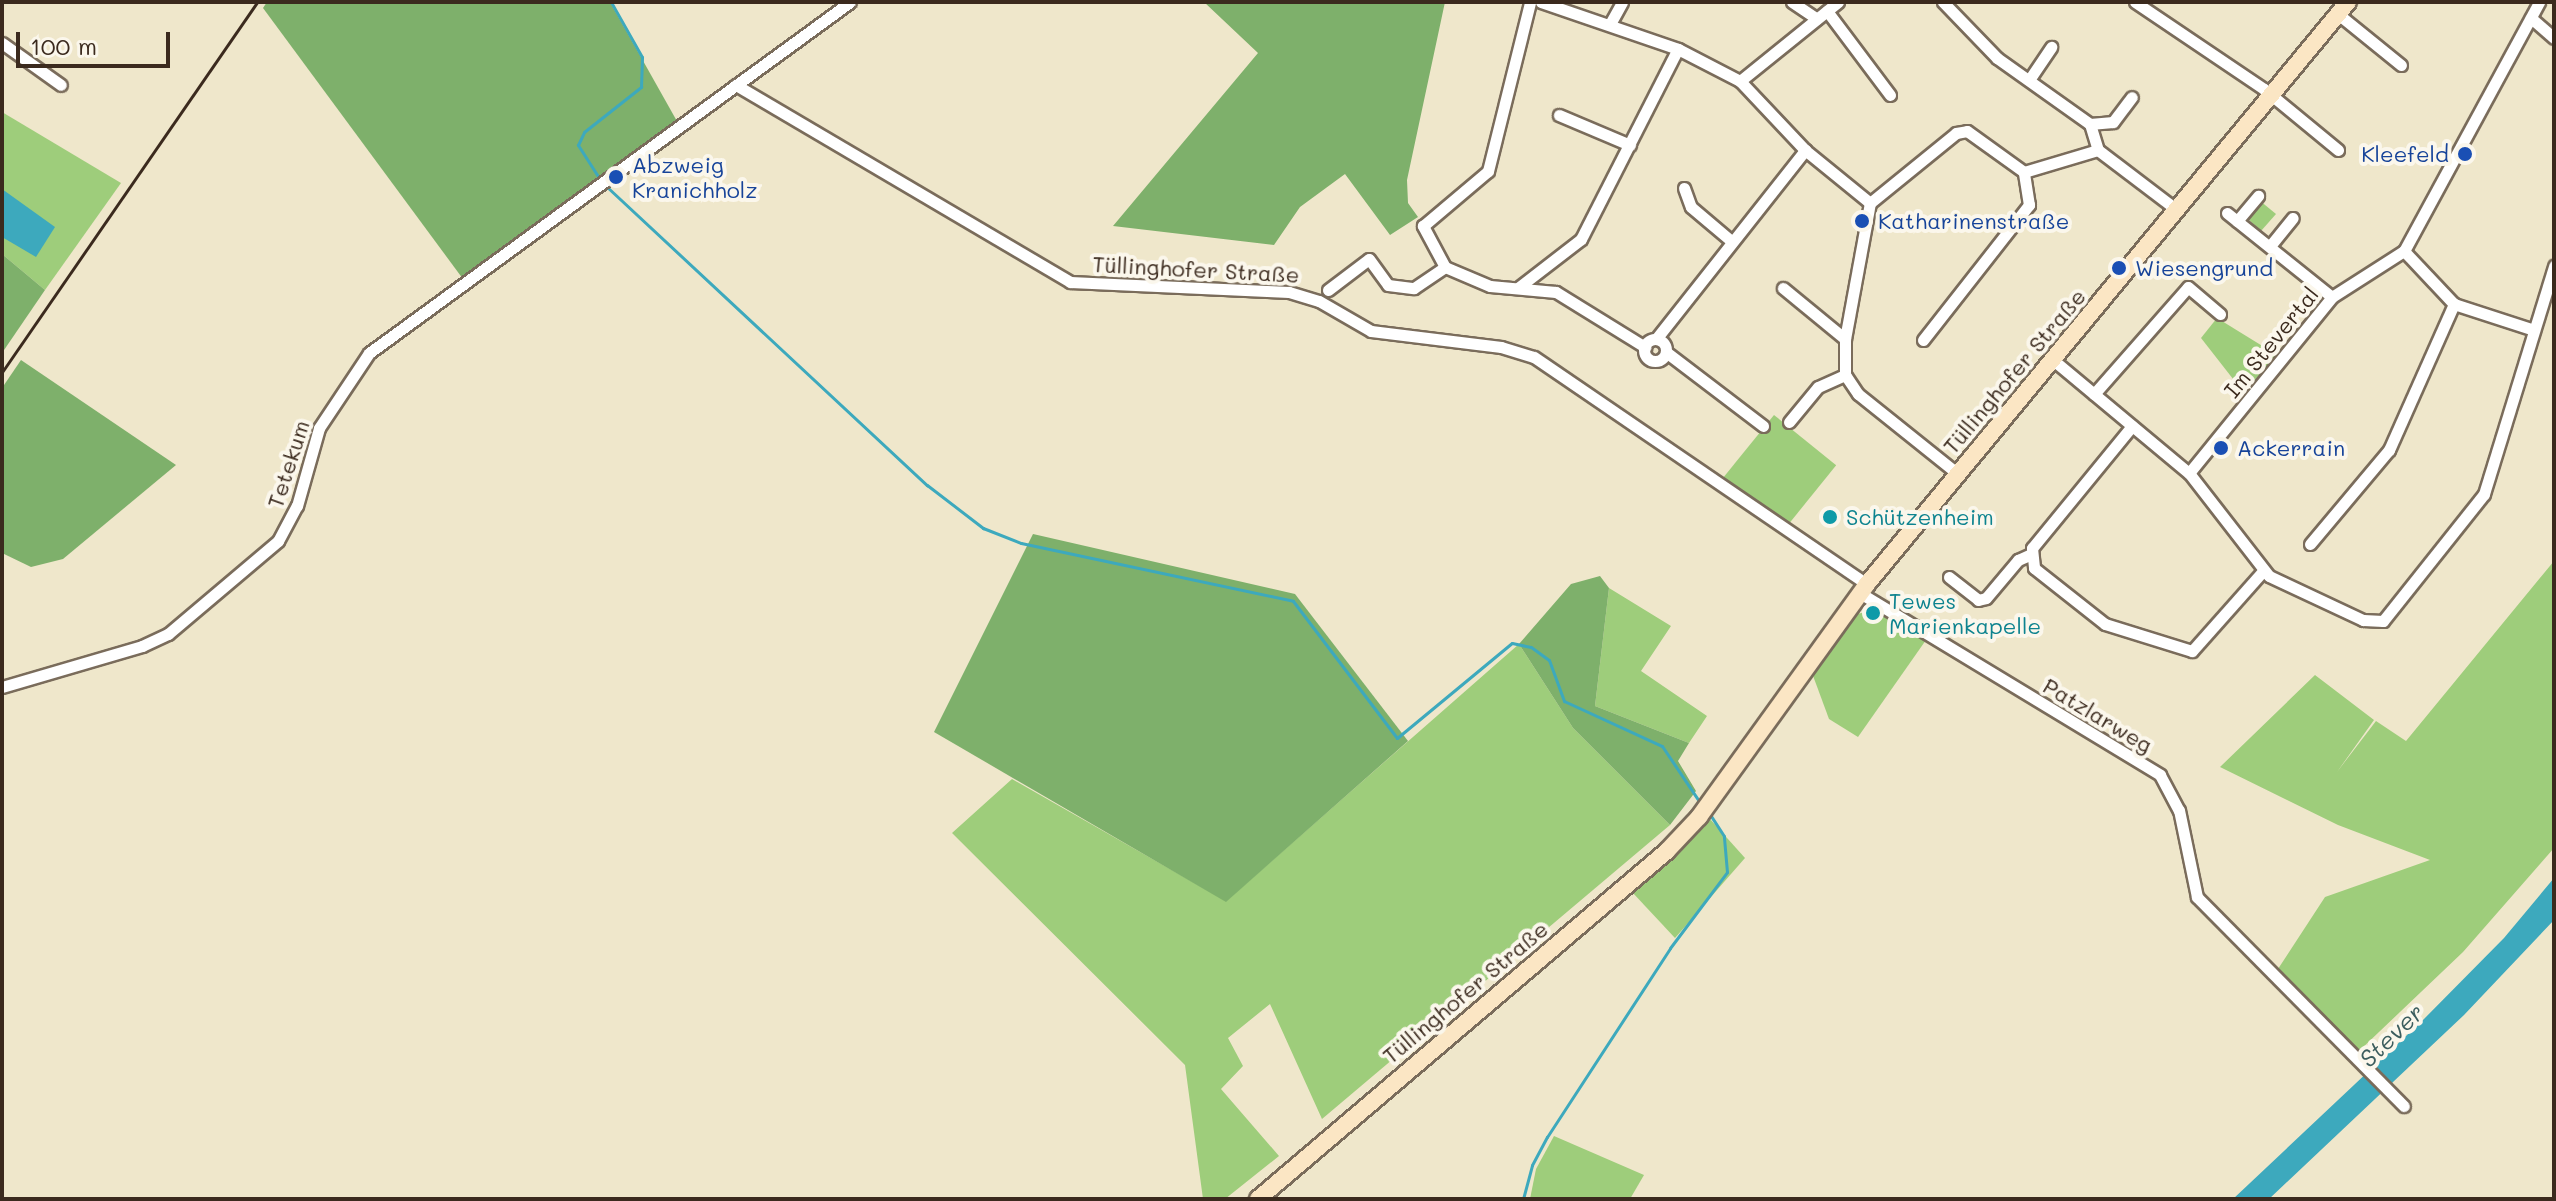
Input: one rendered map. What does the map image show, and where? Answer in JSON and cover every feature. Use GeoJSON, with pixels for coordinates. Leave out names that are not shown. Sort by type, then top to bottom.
{"type":"FeatureCollection","features":[{"type":"Feature","properties":{"kind":"main road","name":"Tüllinghofer Straße"},"geometry":{"type":"LineString","coordinates":[[1258,1199],[1667,851],[1699,817],[1864,589],[2343,8]]}},
{"type":"Feature","properties":{"kind":"street","name":"Tetekum"},"geometry":{"type":"LineString","coordinates":[[2,687],[168,634],[264,554],[289,524],[319,428],[369,353],[850,2]]}},
{"type":"Feature","properties":{"kind":"street"},"geometry":{"type":"LineString","coordinates":[[1530,2],[1488,171],[1423,226],[1445,267],[1490,286],[1556,292],[1645,347],[1654,360],[1666,352]]}},
{"type":"Feature","properties":{"kind":"street"},"geometry":{"type":"LineString","coordinates":[[1541,2],[1678,49],[1740,81],[1805,150],[1870,203]]}},
{"type":"Feature","properties":{"kind":"street"},"geometry":{"type":"LineString","coordinates":[[1610,24],[1622,2]]}},
{"type":"Feature","properties":{"kind":"street"},"geometry":{"type":"LineString","coordinates":[[1792,2],[1817,19]]}},
{"type":"Feature","properties":{"kind":"street"},"geometry":{"type":"LineString","coordinates":[[1740,81],[1838,2]]}},
{"type":"Feature","properties":{"kind":"street"},"geometry":{"type":"LineString","coordinates":[[1943,2],[1984,46],[2090,124],[2098,150],[2177,210]]}},
{"type":"Feature","properties":{"kind":"street"},"geometry":{"type":"LineString","coordinates":[[2135,2],[2271,96],[2338,150]]}},
{"type":"Feature","properties":{"kind":"street","name":"Im Stevertal"},"geometry":{"type":"LineString","coordinates":[[2189,473],[2332,297],[2404,251],[2539,2]]}},
{"type":"Feature","properties":{"kind":"street"},"geometry":{"type":"LineString","coordinates":[[2343,8],[2401,65]]}},
{"type":"Feature","properties":{"kind":"street"},"geometry":{"type":"LineString","coordinates":[[1827,11],[1890,95]]}},
{"type":"Feature","properties":{"kind":"street"},"geometry":{"type":"LineString","coordinates":[[2531,18],[2554,38]]}},
{"type":"Feature","properties":{"kind":"street"},"geometry":{"type":"LineString","coordinates":[[2,43],[61,85]]}},
{"type":"Feature","properties":{"kind":"street"},"geometry":{"type":"LineString","coordinates":[[2029,80],[2051,47]]}},
{"type":"Feature","properties":{"kind":"street"},"geometry":{"type":"LineString","coordinates":[[1519,287],[1581,239],[1678,49]]}},
{"type":"Feature","properties":{"kind":"street","name":"Tüllinghofer Straße"},"geometry":{"type":"LineString","coordinates":[[736,85],[1070,282],[1289,292],[1319,301],[1371,331],[1501,347],[1534,357],[1864,589]]}},
{"type":"Feature","properties":{"kind":"street"},"geometry":{"type":"LineString","coordinates":[[2090,124],[2113,122],[2132,97]]}},
{"type":"Feature","properties":{"kind":"street"},"geometry":{"type":"LineString","coordinates":[[1559,115],[1630,145]]}},
{"type":"Feature","properties":{"kind":"street"},"geometry":{"type":"LineString","coordinates":[[1923,340],[2029,205],[2024,172],[1967,131],[1956,133],[1870,203],[1845,339],[1845,375],[1858,394],[1958,474]]}},
{"type":"Feature","properties":{"kind":"street"},"geometry":{"type":"LineString","coordinates":[[1645,347],[1656,339],[1730,240],[1805,150]]}},
{"type":"Feature","properties":{"kind":"street"},"geometry":{"type":"LineString","coordinates":[[2024,172],[2098,150]]}},
{"type":"Feature","properties":{"kind":"street"},"geometry":{"type":"LineString","coordinates":[[1684,188],[1691,207],[1730,240]]}},
{"type":"Feature","properties":{"kind":"street"},"geometry":{"type":"LineString","coordinates":[[2237,221],[2258,196]]}},
{"type":"Feature","properties":{"kind":"street"},"geometry":{"type":"LineString","coordinates":[[2227,213],[2332,297]]}},
{"type":"Feature","properties":{"kind":"street"},"geometry":{"type":"LineString","coordinates":[[2270,246],[2293,218]]}},
{"type":"Feature","properties":{"kind":"street"},"geometry":{"type":"LineString","coordinates":[[2404,251],[2454,304],[2531,329]]}},
{"type":"Feature","properties":{"kind":"street"},"geometry":{"type":"LineString","coordinates":[[1328,290],[1369,259],[1388,285],[1414,288],[1445,267]]}},
{"type":"Feature","properties":{"kind":"street"},"geometry":{"type":"LineString","coordinates":[[1546,266],[1556,292]]}},
{"type":"Feature","properties":{"kind":"street"},"geometry":{"type":"LineString","coordinates":[[2052,359],[2189,473],[2263,571],[2363,620],[2383,621],[2484,494],[2531,329],[2554,266]]}},
{"type":"Feature","properties":{"kind":"street"},"geometry":{"type":"LineString","coordinates":[[2094,394],[2188,287],[2220,314]]}},
{"type":"Feature","properties":{"kind":"street"},"geometry":{"type":"LineString","coordinates":[[1783,288],[1845,339]]}},
{"type":"Feature","properties":{"kind":"street"},"geometry":{"type":"LineString","coordinates":[[2310,544],[2389,450],[2454,304]]}},
{"type":"Feature","properties":{"kind":"street"},"geometry":{"type":"LineString","coordinates":[[1656,339],[1666,352],[1763,426]]}},
{"type":"Feature","properties":{"kind":"street"},"geometry":{"type":"LineString","coordinates":[[1789,422],[1818,387],[1845,375]]}},
{"type":"Feature","properties":{"kind":"street"},"geometry":{"type":"LineString","coordinates":[[1949,577],[1978,600],[1986,598],[2018,560],[2029,555],[2132,426]]}},
{"type":"Feature","properties":{"kind":"street"},"geometry":{"type":"LineString","coordinates":[[2029,555],[2034,568],[2105,624],[2192,651],[2263,571]]}},
{"type":"Feature","properties":{"kind":"street","name":"Patzlarweg"},"geometry":{"type":"LineString","coordinates":[[1864,589],[2160,775],[2179,810],[2197,897],[2401,1103]]}},
{"type":"Feature","properties":{"kind":"green space"},"geometry":{"type":"Polygon","coordinates":[[[267,2],[610,2],[678,123],[463,279],[263,8],[267,2]]]}},
{"type":"Feature","properties":{"kind":"green space"},"geometry":{"type":"Polygon","coordinates":[[[1204,2],[1445,2],[1407,180],[1408,203],[1418,217],[1390,235],[1345,174],[1300,207],[1274,245],[1113,226],[1258,53],[1204,2]]]}},
{"type":"Feature","properties":{"kind":"green space"},"geometry":{"type":"Polygon","coordinates":[[[2,112],[121,183],[45,290],[2,254],[2,112]]]}},
{"type":"Feature","properties":{"kind":"green space"},"geometry":{"type":"Polygon","coordinates":[[[2259,200],[2276,214],[2261,231],[2247,218],[2259,200]]]}},
{"type":"Feature","properties":{"kind":"green space"},"geometry":{"type":"Polygon","coordinates":[[[2,254],[45,290],[2,353],[2,254]]]}},
{"type":"Feature","properties":{"kind":"green space"},"geometry":{"type":"Polygon","coordinates":[[[2217,318],[2277,355],[2244,393],[2201,338],[2217,318]]]}},
{"type":"Feature","properties":{"kind":"green space"},"geometry":{"type":"Polygon","coordinates":[[[21,360],[176,465],[63,559],[31,567],[2,553],[2,388],[21,360]]]}},
{"type":"Feature","properties":{"kind":"green space"},"geometry":{"type":"Polygon","coordinates":[[[1774,415],[1836,465],[1783,531],[1721,481],[1774,415]]]}},
{"type":"Feature","properties":{"kind":"green space"},"geometry":{"type":"Polygon","coordinates":[[[1033,534],[1295,594],[1408,741],[1226,902],[934,732],[1033,534]]]}},
{"type":"Feature","properties":{"kind":"green space"},"geometry":{"type":"Polygon","coordinates":[[[2554,561],[2554,848],[2463,952],[2358,1052],[2276,972],[2325,897],[2430,860],[2338,825],[2220,767],[2315,675],[2374,720],[2337,772],[2376,721],[2406,741],[2554,561]]]}},
{"type":"Feature","properties":{"kind":"green space"},"geometry":{"type":"Polygon","coordinates":[[[1600,576],[1609,588],[1595,706],[1689,743],[1678,761],[1696,791],[1670,825],[1573,728],[1519,644],[1571,584],[1600,576]]]}},
{"type":"Feature","properties":{"kind":"green space"},"geometry":{"type":"Polygon","coordinates":[[[1609,588],[1671,626],[1641,671],[1707,716],[1689,743],[1595,706],[1609,588]]]}},
{"type":"Feature","properties":{"kind":"green space"},"geometry":{"type":"Polygon","coordinates":[[[1867,612],[1887,616],[1926,640],[1858,737],[1829,719],[1812,673],[1851,615],[1867,612]]]}},
{"type":"Feature","properties":{"kind":"green space"},"geometry":{"type":"Polygon","coordinates":[[[1519,644],[1573,728],[1670,825],[1322,1119],[1270,1004],[1228,1038],[1243,1066],[1221,1089],[1279,1156],[1225,1199],[1203,1199],[1185,1065],[952,833],[1012,779],[1226,901],[1519,644]]]}},
{"type":"Feature","properties":{"kind":"green space"},"geometry":{"type":"Polygon","coordinates":[[[1710,819],[1745,858],[1675,938],[1632,892],[1710,819]]]}},
{"type":"Feature","properties":{"kind":"green space"},"geometry":{"type":"Polygon","coordinates":[[[1554,1136],[1644,1175],[1630,1199],[1530,1199],[1536,1169],[1554,1136]]]}},
{"type":"Feature","properties":{"kind":"water"},"geometry":{"type":"Polygon","coordinates":[[[2,189],[55,227],[36,257],[2,237],[2,189]]]}},
{"type":"Feature","properties":{"kind":"water"},"geometry":{"type":"Polygon","coordinates":[[[2554,878],[2554,920],[2464,1015],[2269,1199],[2233,1199],[2423,1020],[2504,938],[2554,878]]]}},
{"type":"Feature","properties":{"kind":"waterway"},"geometry":{"type":"LineString","coordinates":[[601,181],[578,145],[584,132],[641,87],[642,57],[611,2]]}},
{"type":"Feature","properties":{"kind":"waterway"},"geometry":{"type":"LineString","coordinates":[[606,186],[927,485],[983,528],[1021,543],[1293,601],[1397,738],[1512,643],[1531,647],[1549,660],[1564,701],[1662,746],[1701,804]]}},
{"type":"Feature","properties":{"kind":"waterway"},"geometry":{"type":"LineString","coordinates":[[1523,1199],[1532,1165],[1547,1137],[1670,948],[1727,872],[1724,836],[1709,813]]}},
{"type":"Feature","properties":{"kind":"railway"},"geometry":{"type":"LineString","coordinates":[[2,372],[257,2]]}},
{"type":"Feature","properties":{"kind":"place","name":"Kleefeld"},"geometry":{"type":"Point","coordinates":[2465,154]}},
{"type":"Feature","properties":{"kind":"place","name":"Abzweig Kranichholz"},"geometry":{"type":"Point","coordinates":[616,177]}},
{"type":"Feature","properties":{"kind":"place","name":"Katharinenstraße"},"geometry":{"type":"Point","coordinates":[1862,221]}},
{"type":"Feature","properties":{"kind":"place","name":"Wiesengrund"},"geometry":{"type":"Point","coordinates":[2119,268]}},
{"type":"Feature","properties":{"kind":"place","name":"Ackerrain"},"geometry":{"type":"Point","coordinates":[2221,448]}},
{"type":"Feature","properties":{"kind":"place","name":"Schützenheim"},"geometry":{"type":"Point","coordinates":[1830,517]}},
{"type":"Feature","properties":{"kind":"place","name":"Tewes Marienkapelle"},"geometry":{"type":"Point","coordinates":[1873,613]}},
{"type":"Feature","properties":{"kind":"water label","name":"Stever"},"geometry":{"type":"Point","coordinates":[2391,1035]}}]}
